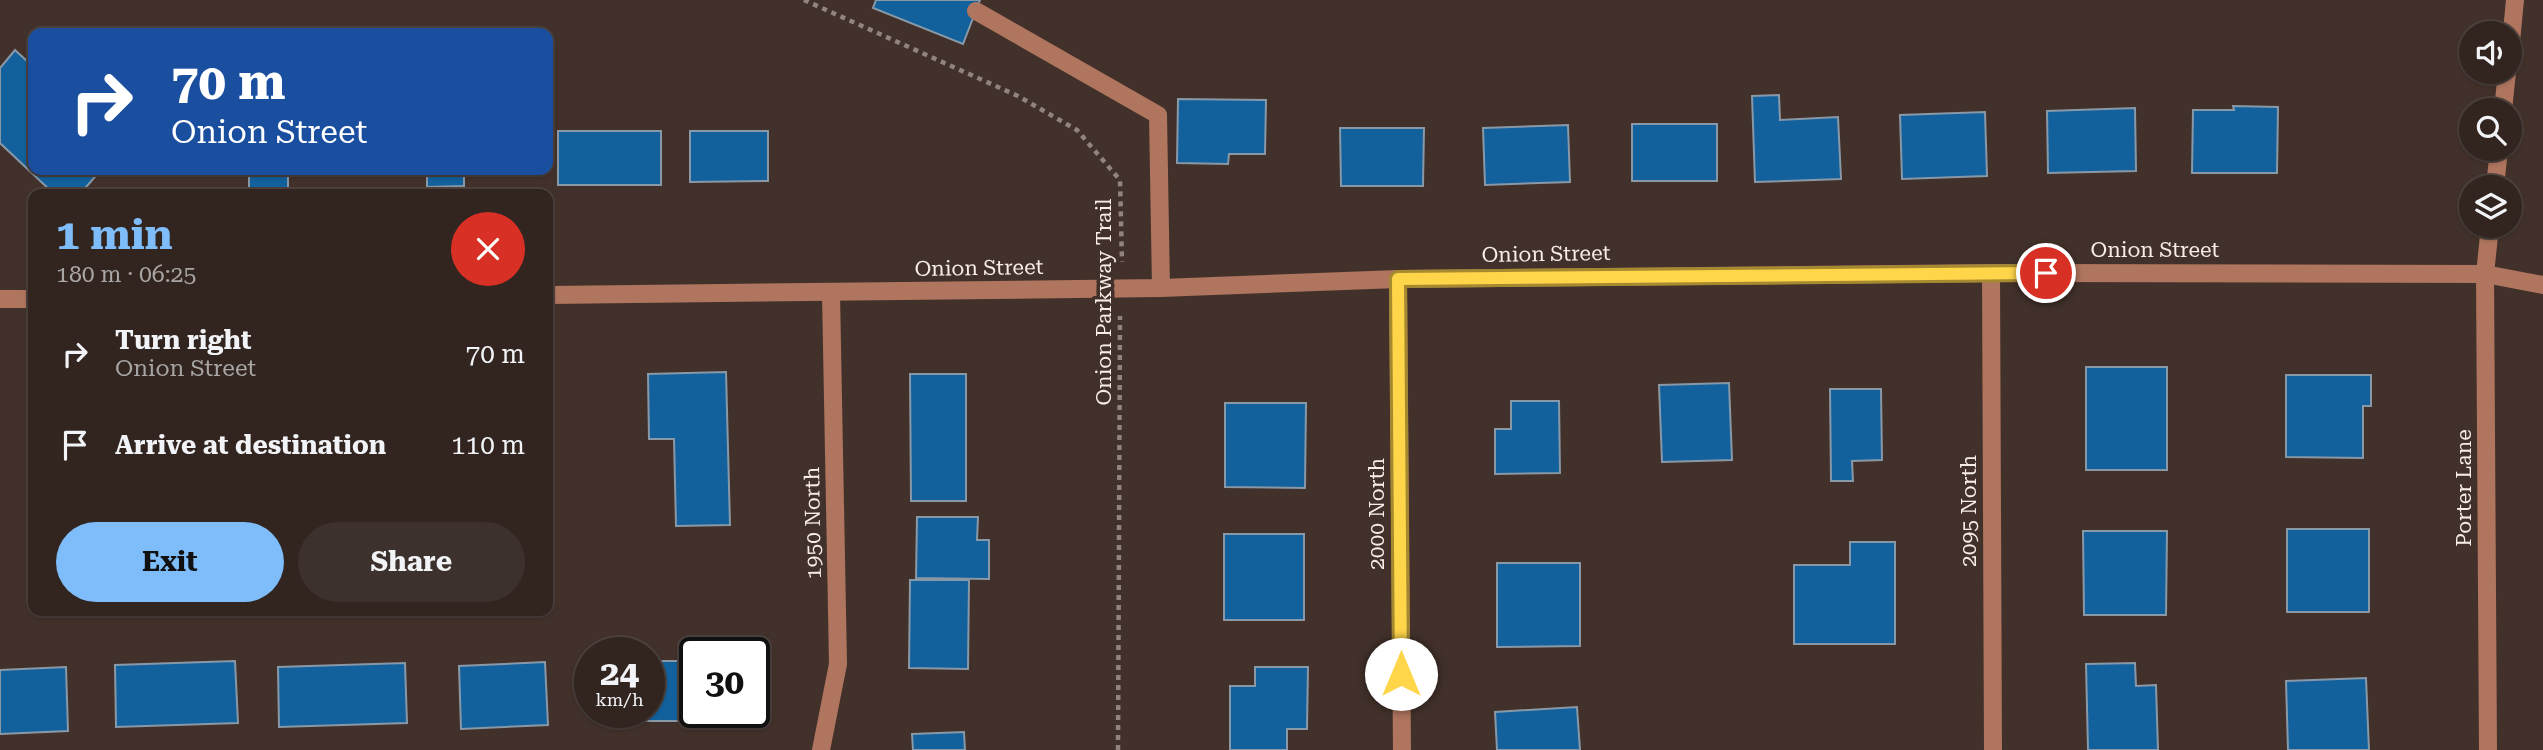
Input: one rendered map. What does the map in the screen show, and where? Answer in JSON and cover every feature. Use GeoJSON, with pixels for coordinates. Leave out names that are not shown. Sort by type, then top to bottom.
{"type":"FeatureCollection","features":[{"type":"Feature","properties":{"kind":"street"},"geometry":{"type":"LineString","coordinates":[[2513,21],[2515,0]]}},
{"type":"Feature","properties":{"kind":"street"},"geometry":{"type":"LineString","coordinates":[[976,11],[1158,115],[1161,288]]}},
{"type":"Feature","properties":{"kind":"street","name":"Porter Lane"},"geometry":{"type":"LineString","coordinates":[[2488,750],[2485,274],[2489,238]]}},
{"type":"Feature","properties":{"kind":"street","name":"Onion Street"},"geometry":{"type":"LineString","coordinates":[[553,295],[1161,288],[1398,279],[1992,272],[2485,274],[2543,285]]}},
{"type":"Feature","properties":{"kind":"street","name":"2095 North"},"geometry":{"type":"LineString","coordinates":[[1992,272],[1993,750]]}},
{"type":"Feature","properties":{"kind":"street","name":"2000 North"},"geometry":{"type":"LineString","coordinates":[[1398,279],[1402,750]]}},
{"type":"Feature","properties":{"kind":"street","name":"1950 North"},"geometry":{"type":"LineString","coordinates":[[821,750],[838,664],[831,293]]}},
{"type":"Feature","properties":{"kind":"street"},"geometry":{"type":"LineString","coordinates":[[0,299],[28,299]]}},
{"type":"Feature","properties":{"kind":"path","name":"Onion Parkway Trail"},"geometry":{"type":"LineString","coordinates":[[804,0],[1018,96],[1077,130],[1120,180],[1118,750]]}},
{"type":"Feature","properties":{"kind":"building"},"geometry":{"type":"Polygon","coordinates":[[[876,0],[980,0],[963,44],[873,8],[876,0]]]}},
{"type":"Feature","properties":{"kind":"building"},"geometry":{"type":"Polygon","coordinates":[[[15,50],[28,62],[28,169],[0,143],[0,68],[15,50]]]}},
{"type":"Feature","properties":{"kind":"building"},"geometry":{"type":"Polygon","coordinates":[[[1779,95],[1780,120],[1838,117],[1841,179],[1755,182],[1752,96],[1779,95]]]}},
{"type":"Feature","properties":{"kind":"building"},"geometry":{"type":"Polygon","coordinates":[[[1178,99],[1266,100],[1265,154],[1229,154],[1228,164],[1177,163],[1178,99]]]}},
{"type":"Feature","properties":{"kind":"building"},"geometry":{"type":"Polygon","coordinates":[[[2233,106],[2278,107],[2277,173],[2192,173],[2193,110],[2234,110],[2233,106]]]}},
{"type":"Feature","properties":{"kind":"building"},"geometry":{"type":"Polygon","coordinates":[[[2135,108],[2136,171],[2048,173],[2047,111],[2135,108]]]}},
{"type":"Feature","properties":{"kind":"building"},"geometry":{"type":"Polygon","coordinates":[[[1985,112],[1987,176],[1902,179],[1900,115],[1985,112]]]}},
{"type":"Feature","properties":{"kind":"building"},"geometry":{"type":"Polygon","coordinates":[[[1632,124],[1717,124],[1717,181],[1632,181],[1632,124]]]}},
{"type":"Feature","properties":{"kind":"building"},"geometry":{"type":"Polygon","coordinates":[[[1568,125],[1570,182],[1485,185],[1483,128],[1568,125]]]}},
{"type":"Feature","properties":{"kind":"building"},"geometry":{"type":"Polygon","coordinates":[[[1340,128],[1424,128],[1423,186],[1341,186],[1340,128]]]}},
{"type":"Feature","properties":{"kind":"building"},"geometry":{"type":"Polygon","coordinates":[[[558,131],[661,131],[661,185],[558,185],[558,131]]]}},
{"type":"Feature","properties":{"kind":"building"},"geometry":{"type":"Polygon","coordinates":[[[690,131],[768,131],[768,181],[690,182],[690,131]]]}},
{"type":"Feature","properties":{"kind":"building"},"geometry":{"type":"Polygon","coordinates":[[[34,175],[97,175],[84,189],[49,189],[34,175]]]}},
{"type":"Feature","properties":{"kind":"building"},"geometry":{"type":"Polygon","coordinates":[[[249,175],[288,175],[288,189],[249,188],[249,175]]]}},
{"type":"Feature","properties":{"kind":"building"},"geometry":{"type":"Polygon","coordinates":[[[427,175],[464,175],[464,186],[427,187],[427,175]]]}},
{"type":"Feature","properties":{"kind":"building"},"geometry":{"type":"Polygon","coordinates":[[[2086,367],[2167,367],[2167,470],[2086,470],[2086,367]]]}},
{"type":"Feature","properties":{"kind":"building"},"geometry":{"type":"Polygon","coordinates":[[[726,372],[730,525],[676,526],[674,439],[649,439],[648,374],[726,372]]]}},
{"type":"Feature","properties":{"kind":"building"},"geometry":{"type":"Polygon","coordinates":[[[910,374],[966,374],[966,501],[911,501],[910,374]]]}},
{"type":"Feature","properties":{"kind":"building"},"geometry":{"type":"Polygon","coordinates":[[[2286,375],[2371,375],[2371,406],[2363,406],[2363,458],[2286,457],[2286,375]]]}},
{"type":"Feature","properties":{"kind":"building"},"geometry":{"type":"Polygon","coordinates":[[[1729,383],[1732,460],[1662,462],[1659,385],[1729,383]]]}},
{"type":"Feature","properties":{"kind":"building"},"geometry":{"type":"Polygon","coordinates":[[[1830,389],[1881,389],[1882,460],[1852,461],[1853,481],[1831,481],[1830,389]]]}},
{"type":"Feature","properties":{"kind":"building"},"geometry":{"type":"Polygon","coordinates":[[[1511,401],[1559,401],[1560,473],[1495,474],[1495,429],[1511,429],[1511,401]]]}},
{"type":"Feature","properties":{"kind":"building"},"geometry":{"type":"Polygon","coordinates":[[[1225,403],[1306,403],[1305,488],[1225,487],[1225,403]]]}},
{"type":"Feature","properties":{"kind":"building"},"geometry":{"type":"Polygon","coordinates":[[[917,517],[978,517],[977,540],[989,540],[989,579],[916,578],[917,517]]]}},
{"type":"Feature","properties":{"kind":"building"},"geometry":{"type":"Polygon","coordinates":[[[2287,529],[2369,529],[2369,612],[2287,612],[2287,529]]]}},
{"type":"Feature","properties":{"kind":"building"},"geometry":{"type":"Polygon","coordinates":[[[2083,531],[2167,531],[2166,615],[2084,615],[2083,531]]]}},
{"type":"Feature","properties":{"kind":"building"},"geometry":{"type":"Polygon","coordinates":[[[1224,534],[1304,534],[1304,620],[1224,620],[1224,534]]]}},
{"type":"Feature","properties":{"kind":"building"},"geometry":{"type":"Polygon","coordinates":[[[1850,542],[1895,542],[1895,644],[1794,644],[1794,565],[1850,565],[1850,542]]]}},
{"type":"Feature","properties":{"kind":"building"},"geometry":{"type":"Polygon","coordinates":[[[1497,563],[1580,563],[1580,646],[1497,647],[1497,563]]]}},
{"type":"Feature","properties":{"kind":"building"},"geometry":{"type":"Polygon","coordinates":[[[910,580],[969,580],[968,669],[909,668],[910,580]]]}},
{"type":"Feature","properties":{"kind":"building"},"geometry":{"type":"Polygon","coordinates":[[[235,661],[238,723],[116,727],[115,665],[235,661]]]}},
{"type":"Feature","properties":{"kind":"building"},"geometry":{"type":"Polygon","coordinates":[[[665,661],[679,661],[679,721],[665,721],[665,661]]]}},
{"type":"Feature","properties":{"kind":"building"},"geometry":{"type":"Polygon","coordinates":[[[545,662],[548,725],[461,729],[459,666],[545,662]]]}},
{"type":"Feature","properties":{"kind":"building"},"geometry":{"type":"Polygon","coordinates":[[[405,663],[407,723],[279,727],[278,667],[405,663]]]}},
{"type":"Feature","properties":{"kind":"building"},"geometry":{"type":"Polygon","coordinates":[[[2135,663],[2136,686],[2156,685],[2158,750],[2088,750],[2086,664],[2135,663]]]}},
{"type":"Feature","properties":{"kind":"building"},"geometry":{"type":"Polygon","coordinates":[[[66,667],[68,731],[0,734],[0,670],[66,667]]]}},
{"type":"Feature","properties":{"kind":"building"},"geometry":{"type":"Polygon","coordinates":[[[1255,667],[1308,667],[1307,729],[1287,729],[1287,750],[1230,750],[1230,686],[1255,686],[1255,667]]]}},
{"type":"Feature","properties":{"kind":"building"},"geometry":{"type":"Polygon","coordinates":[[[2366,678],[2369,750],[2288,750],[2286,681],[2366,678]]]}},
{"type":"Feature","properties":{"kind":"building"},"geometry":{"type":"Polygon","coordinates":[[[1577,707],[1580,750],[1497,750],[1495,712],[1577,707]]]}},
{"type":"Feature","properties":{"kind":"building"},"geometry":{"type":"Polygon","coordinates":[[[964,732],[965,750],[913,750],[912,734],[964,732]]]}},
{"type":"Feature","properties":{"kind":"route"},"geometry":{"type":"LineString","coordinates":[[1401,674],[1398,279],[2046,273]]}}]}
